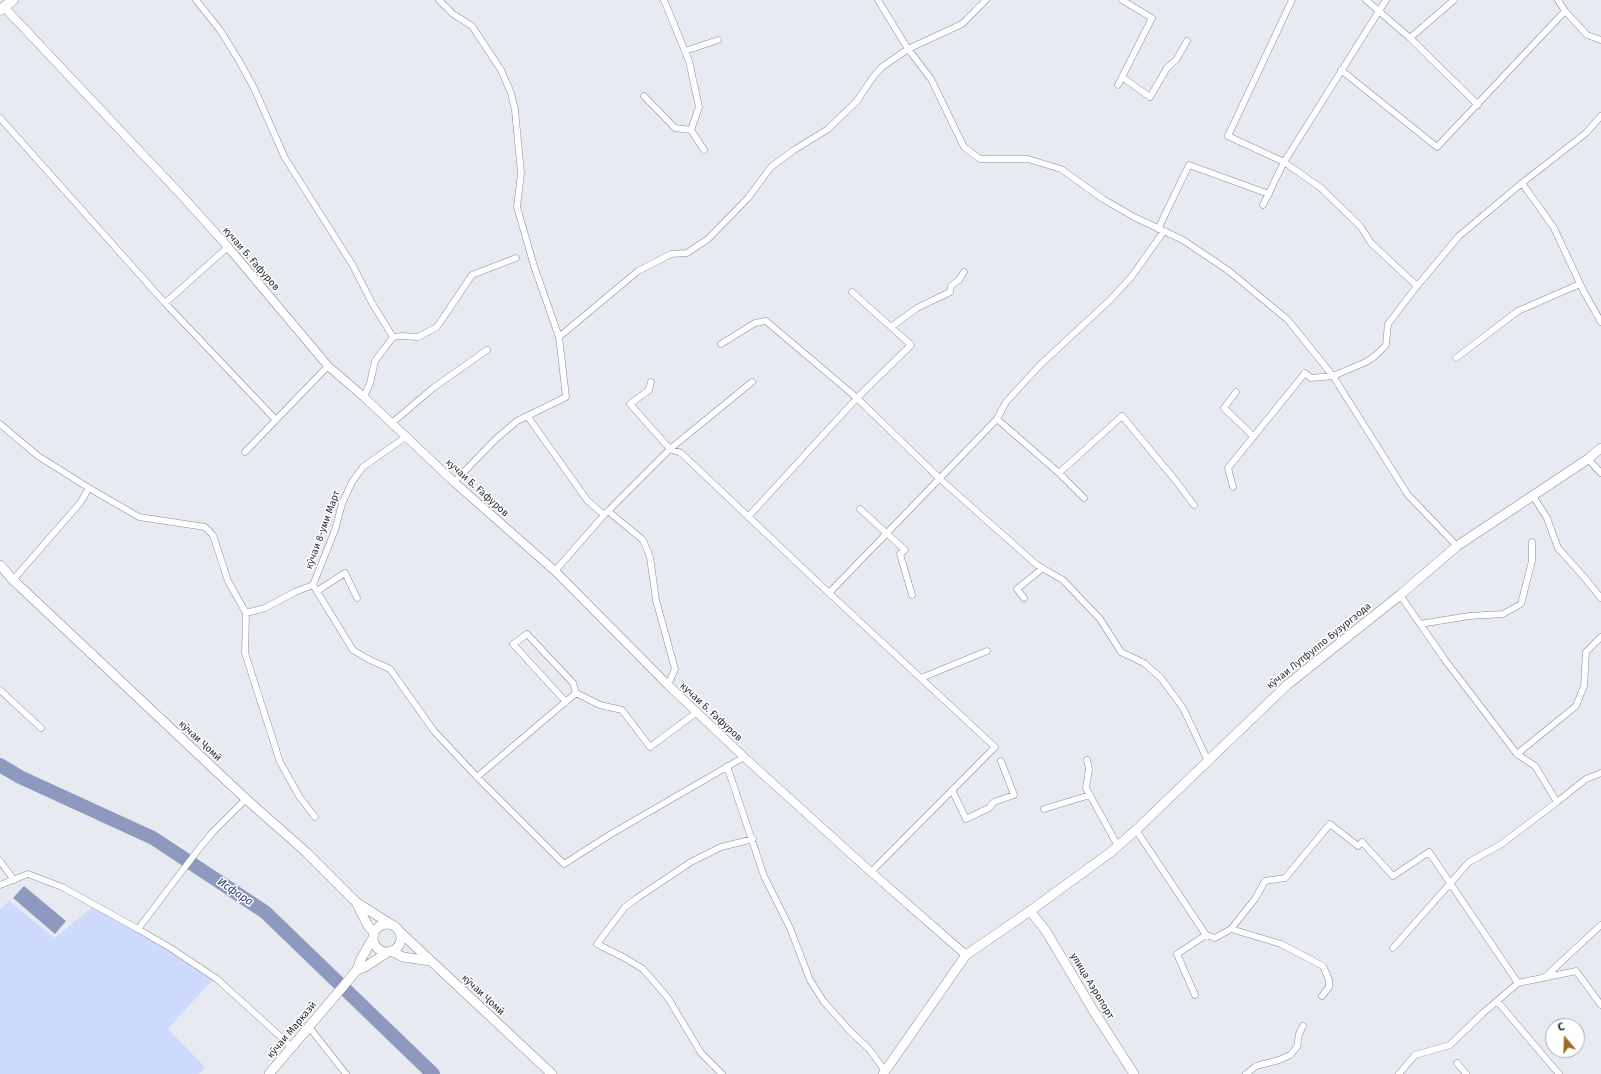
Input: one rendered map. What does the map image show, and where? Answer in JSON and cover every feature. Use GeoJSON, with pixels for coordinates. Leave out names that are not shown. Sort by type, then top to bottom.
{"type":"FeatureCollection","features":[{"type":"Feature","properties":{"kind":"main road"},"geometry":{"type":"LineString","coordinates":[[2,8],[13,0]]}},
{"type":"Feature","properties":{"kind":"main road","name":"кӯчаи Лутфулло Бузургзода"},"geometry":{"type":"LineString","coordinates":[[966,955],[1030,911],[1118,846],[1287,685],[1457,546],[1534,496],[1588,459],[1601,448]]}},
{"type":"Feature","properties":{"kind":"main road","name":"кӯчаи Ҷомӣ"},"geometry":{"type":"LineString","coordinates":[[0,565],[13,580],[246,799],[306,852],[356,902],[392,925]]}},
{"type":"Feature","properties":{"kind":"main road"},"geometry":{"type":"LineString","coordinates":[[356,902],[373,935],[376,946],[383,951],[389,951],[403,956],[431,961]]}},
{"type":"Feature","properties":{"kind":"main road","name":"улица Аэропорт"},"geometry":{"type":"LineString","coordinates":[[1030,911],[1046,932],[1134,1074]]}},
{"type":"Feature","properties":{"kind":"main road"},"geometry":{"type":"LineString","coordinates":[[384,924],[392,925],[399,931],[399,944],[355,972],[373,935],[380,926],[384,924]]}},
{"type":"Feature","properties":{"kind":"main road","name":"кӯчаи Ҷомӣ"},"geometry":{"type":"LineString","coordinates":[[399,931],[552,1074]]}},
{"type":"Feature","properties":{"kind":"main road"},"geometry":{"type":"LineString","coordinates":[[884,1072],[966,955]]}},
{"type":"Feature","properties":{"kind":"main road","name":"кӯчаи Марказӣ"},"geometry":{"type":"LineString","coordinates":[[269,1074],[355,972]]}},
{"type":"Feature","properties":{"kind":"street"},"geometry":{"type":"LineString","coordinates":[[196,0],[220,30],[238,59],[254,88],[285,158],[352,264],[372,303],[393,337]]}},
{"type":"Feature","properties":{"kind":"street"},"geometry":{"type":"LineString","coordinates":[[439,0],[453,14],[472,26],[501,70],[511,93],[515,110],[521,173],[517,207],[534,266],[559,337],[566,398],[517,421],[496,439],[454,482]]}},
{"type":"Feature","properties":{"kind":"street"},"geometry":{"type":"LineString","coordinates":[[664,0],[689,61],[699,107],[691,130]]}},
{"type":"Feature","properties":{"kind":"street"},"geometry":{"type":"LineString","coordinates":[[878,0],[908,49],[931,79],[964,147],[980,159],[1028,159],[1061,169],[1103,199],[1183,240],[1229,271],[1288,320],[1333,376],[1408,495],[1457,546]]}},
{"type":"Feature","properties":{"kind":"street"},"geometry":{"type":"LineString","coordinates":[[559,337],[638,271],[671,254],[687,253],[708,239],[748,198],[771,167],[794,150],[828,129],[856,101],[882,67],[908,49],[962,24],[986,0]]}},
{"type":"Feature","properties":{"kind":"street"},"geometry":{"type":"LineString","coordinates":[[1118,85],[1152,18],[1122,0]]}},
{"type":"Feature","properties":{"kind":"street"},"geometry":{"type":"LineString","coordinates":[[1292,0],[1228,136],[1284,162],[1321,188],[1361,227],[1371,243],[1417,286]]}},
{"type":"Feature","properties":{"kind":"street"},"geometry":{"type":"LineString","coordinates":[[1366,0],[1410,38],[1478,105]]}},
{"type":"Feature","properties":{"kind":"street"},"geometry":{"type":"LineString","coordinates":[[1263,205],[1284,162],[1386,0]]}},
{"type":"Feature","properties":{"kind":"street"},"geometry":{"type":"LineString","coordinates":[[1410,38],[1454,0]]}},
{"type":"Feature","properties":{"kind":"street"},"geometry":{"type":"LineString","coordinates":[[1558,0],[1565,11],[1587,35],[1601,40]]}},
{"type":"Feature","properties":{"kind":"street","name":"кучаи Б. Ғафуров"},"geometry":{"type":"LineString","coordinates":[[2,8],[228,247],[328,366],[407,436],[454,482],[555,571],[668,685],[744,757],[871,872],[966,955]]}},
{"type":"Feature","properties":{"kind":"street"},"geometry":{"type":"LineString","coordinates":[[1341,70],[1437,147],[1565,11]]}},
{"type":"Feature","properties":{"kind":"street"},"geometry":{"type":"LineString","coordinates":[[685,51],[718,40]]}},
{"type":"Feature","properties":{"kind":"street"},"geometry":{"type":"LineString","coordinates":[[1122,77],[1150,97],[1167,68],[1176,60],[1187,41]]}},
{"type":"Feature","properties":{"kind":"street"},"geometry":{"type":"LineString","coordinates":[[644,96],[675,128],[691,130],[704,150]]}},
{"type":"Feature","properties":{"kind":"street"},"geometry":{"type":"LineString","coordinates":[[1233,487],[1228,468],[1305,373],[1311,378],[1333,376],[1366,362],[1375,356],[1386,345],[1388,324],[1417,286],[1459,236],[1522,183],[1586,133],[1601,116]]}},
{"type":"Feature","properties":{"kind":"street"},"geometry":{"type":"LineString","coordinates":[[0,118],[165,303],[276,420]]}},
{"type":"Feature","properties":{"kind":"street"},"geometry":{"type":"LineString","coordinates":[[829,593],[997,419],[1006,402],[1035,370],[1110,300],[1132,276],[1161,230],[1189,165],[1269,194]]}},
{"type":"Feature","properties":{"kind":"street"},"geometry":{"type":"LineString","coordinates":[[1522,183],[1554,228],[1580,284],[1601,322]]}},
{"type":"Feature","properties":{"kind":"street"},"geometry":{"type":"LineString","coordinates":[[165,303],[228,247]]}},
{"type":"Feature","properties":{"kind":"street"},"geometry":{"type":"LineString","coordinates":[[364,397],[370,383],[376,361],[393,337],[418,337],[437,327],[472,275],[516,258]]}},
{"type":"Feature","properties":{"kind":"street"},"geometry":{"type":"LineString","coordinates":[[891,327],[917,308],[950,292],[951,286],[960,280],[964,272]]}},
{"type":"Feature","properties":{"kind":"street"},"geometry":{"type":"LineString","coordinates":[[1456,358],[1518,311],[1580,284]]}},
{"type":"Feature","properties":{"kind":"street"},"geometry":{"type":"LineString","coordinates":[[748,517],[858,398],[911,345],[852,292]]}},
{"type":"Feature","properties":{"kind":"street"},"geometry":{"type":"LineString","coordinates":[[721,344],[755,323],[766,321],[858,398],[940,479],[1037,565],[1063,580],[1100,619],[1121,652],[1144,663],[1161,678],[1183,708],[1208,761]]}},
{"type":"Feature","properties":{"kind":"street"},"geometry":{"type":"LineString","coordinates":[[392,423],[433,388],[487,350]]}},
{"type":"Feature","properties":{"kind":"street"},"geometry":{"type":"LineString","coordinates":[[245,452],[328,366]]}},
{"type":"Feature","properties":{"kind":"street"},"geometry":{"type":"LineString","coordinates":[[651,382],[649,390],[630,404],[670,450],[681,453],[995,747],[871,872]]}},
{"type":"Feature","properties":{"kind":"street"},"geometry":{"type":"LineString","coordinates":[[555,571],[606,513],[670,450],[752,382]]}},
{"type":"Feature","properties":{"kind":"street"},"geometry":{"type":"LineString","coordinates":[[1236,392],[1224,408],[1253,436]]}},
{"type":"Feature","properties":{"kind":"street"},"geometry":{"type":"LineString","coordinates":[[1059,473],[1122,416],[1176,480],[1194,505]]}},
{"type":"Feature","properties":{"kind":"street"},"geometry":{"type":"LineString","coordinates":[[528,417],[587,500],[643,540],[650,557],[656,600],[675,669],[668,685]]}},
{"type":"Feature","properties":{"kind":"street"},"geometry":{"type":"LineString","coordinates":[[997,419],[1059,473],[1084,498]]}},
{"type":"Feature","properties":{"kind":"street"},"geometry":{"type":"LineString","coordinates":[[0,424],[38,456],[89,488],[140,517],[205,527],[213,535],[228,581],[246,613],[246,653],[280,762],[299,796],[315,817]]}},
{"type":"Feature","properties":{"kind":"street","name":"кӯчаи 8-уми Март"},"geometry":{"type":"LineString","coordinates":[[313,585],[335,530],[342,504],[352,482],[363,467],[407,436]]}},
{"type":"Feature","properties":{"kind":"street"},"geometry":{"type":"LineString","coordinates":[[1588,459],[1601,473]]}},
{"type":"Feature","properties":{"kind":"street"},"geometry":{"type":"LineString","coordinates":[[13,580],[80,503],[89,488]]}},
{"type":"Feature","properties":{"kind":"street"},"geometry":{"type":"LineString","coordinates":[[1534,496],[1547,518],[1558,548],[1601,598]]}},
{"type":"Feature","properties":{"kind":"street"},"geometry":{"type":"LineString","coordinates":[[860,509],[905,550],[900,554],[912,595]]}},
{"type":"Feature","properties":{"kind":"street"},"geometry":{"type":"LineString","coordinates":[[1420,624],[1469,616],[1503,614],[1521,604],[1532,561],[1532,542]]}},
{"type":"Feature","properties":{"kind":"street"},"geometry":{"type":"LineString","coordinates":[[1024,598],[1018,589],[1043,568]]}},
{"type":"Feature","properties":{"kind":"street"},"geometry":{"type":"LineString","coordinates":[[317,591],[345,573],[357,598]]}},
{"type":"Feature","properties":{"kind":"street"},"geometry":{"type":"LineString","coordinates":[[246,613],[265,608],[295,592],[313,585],[353,650],[390,669],[434,731],[477,777],[564,864],[611,834],[744,757]]}},
{"type":"Feature","properties":{"kind":"street"},"geometry":{"type":"LineString","coordinates":[[1400,594],[1445,660],[1517,754],[1535,766],[1557,802]]}},
{"type":"Feature","properties":{"kind":"street"},"geometry":{"type":"LineString","coordinates":[[566,702],[513,644],[527,634],[573,683],[576,693],[600,705],[622,710],[650,748],[698,712]]}},
{"type":"Feature","properties":{"kind":"street"},"geometry":{"type":"LineString","coordinates":[[1517,754],[1576,706],[1584,686],[1586,652],[1601,637]]}},
{"type":"Feature","properties":{"kind":"street"},"geometry":{"type":"LineString","coordinates":[[921,678],[987,652]]}},
{"type":"Feature","properties":{"kind":"street"},"geometry":{"type":"LineString","coordinates":[[0,690],[41,728]]}},
{"type":"Feature","properties":{"kind":"street"},"geometry":{"type":"LineString","coordinates":[[477,777],[576,693]]}},
{"type":"Feature","properties":{"kind":"street"},"geometry":{"type":"LineString","coordinates":[[1087,760],[1090,769],[1086,788],[1118,846]]}},
{"type":"Feature","properties":{"kind":"street"},"geometry":{"type":"LineString","coordinates":[[952,790],[966,819],[989,808],[994,802],[1014,795],[1001,761]]}},
{"type":"Feature","properties":{"kind":"street"},"geometry":{"type":"LineString","coordinates":[[727,766],[753,839],[764,876],[790,928],[810,980],[824,1002],[869,1050],[884,1072]]}},
{"type":"Feature","properties":{"kind":"street"},"geometry":{"type":"LineString","coordinates":[[1392,948],[1469,862],[1500,845],[1586,779],[1601,773]]}},
{"type":"Feature","properties":{"kind":"street"},"geometry":{"type":"LineString","coordinates":[[1044,809],[1090,795]]}},
{"type":"Feature","properties":{"kind":"street"},"geometry":{"type":"LineString","coordinates":[[138,929],[212,833],[246,799]]}},
{"type":"Feature","properties":{"kind":"street"},"geometry":{"type":"LineString","coordinates":[[1136,830],[1206,935],[1215,938],[1231,929],[1254,899],[1265,881],[1285,878],[1330,824],[1358,846],[1362,842],[1393,876],[1429,852],[1518,983]]}},
{"type":"Feature","properties":{"kind":"street"},"geometry":{"type":"LineString","coordinates":[[722,1074],[701,1053],[668,998],[643,969],[597,944],[624,906],[691,862],[721,847],[753,839]]}},
{"type":"Feature","properties":{"kind":"street"},"geometry":{"type":"LineString","coordinates":[[0,861],[14,880]]}},
{"type":"Feature","properties":{"kind":"street"},"geometry":{"type":"LineString","coordinates":[[0,885],[28,874],[62,887],[138,929],[172,949],[217,979],[292,1047]]}},
{"type":"Feature","properties":{"kind":"street"},"geometry":{"type":"LineString","coordinates":[[1545,978],[1601,925]]}},
{"type":"Feature","properties":{"kind":"street"},"geometry":{"type":"LineString","coordinates":[[1231,929],[1281,944],[1323,966],[1329,980],[1329,987],[1322,996]]}},
{"type":"Feature","properties":{"kind":"street"},"geometry":{"type":"LineString","coordinates":[[1195,995],[1177,954],[1206,935]]}},
{"type":"Feature","properties":{"kind":"street"},"geometry":{"type":"LineString","coordinates":[[1399,1074],[1415,1055],[1450,1045],[1518,983],[1576,971],[1601,1005]]}},
{"type":"Feature","properties":{"kind":"street"},"geometry":{"type":"LineString","coordinates":[[1497,1001],[1559,1074]]}},
{"type":"Feature","properties":{"kind":"street"},"geometry":{"type":"LineString","coordinates":[[1246,1074],[1256,1066],[1279,1060],[1290,1055],[1297,1047],[1299,1034],[1304,1026]]}},
{"type":"Feature","properties":{"kind":"street"},"geometry":{"type":"LineString","coordinates":[[309,1027],[346,1074]]}},
{"type":"Feature","properties":{"kind":"street"},"geometry":{"type":"LineString","coordinates":[[1457,1063],[1466,1074]]}},
{"type":"Feature","properties":{"kind":"shaded area"},"geometry":{"type":"Polygon","coordinates":[[[24,886],[66,921],[55,934],[13,898],[24,886]]]}},
{"type":"Feature","properties":{"kind":"shaded area"},"geometry":{"type":"Polygon","coordinates":[[[9,901],[55,938],[95,905],[216,976],[168,1029],[205,1067],[199,1074],[0,1074],[0,909],[9,901]]]}},
{"type":"Feature","properties":{"kind":"waterway","name":"Исфара"},"geometry":{"type":"LineString","coordinates":[[0,765],[20,777],[153,838],[265,912],[433,1074]]}}]}
